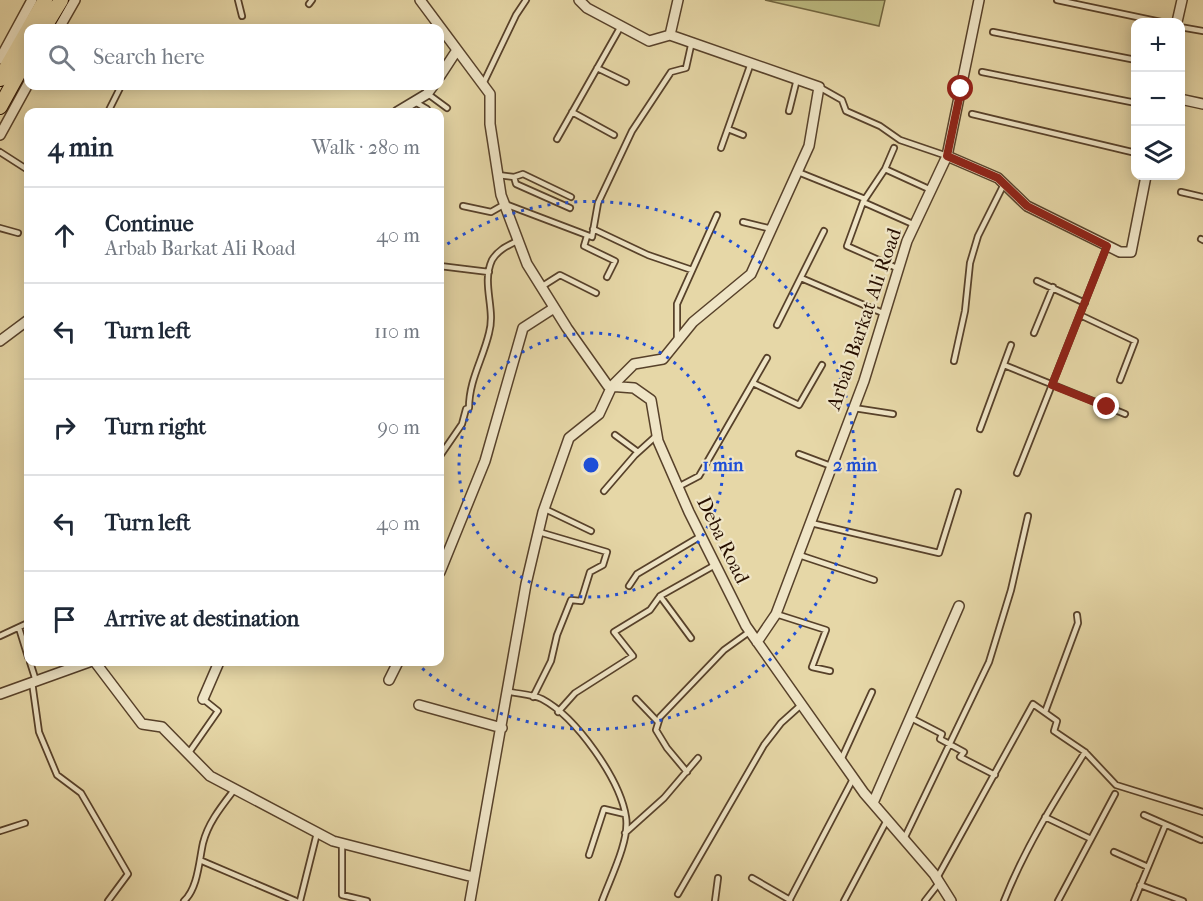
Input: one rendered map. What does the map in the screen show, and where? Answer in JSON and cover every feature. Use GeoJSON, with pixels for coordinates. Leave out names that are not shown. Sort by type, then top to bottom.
{"type":"FeatureCollection","features":[{"type":"Feature","properties":{"kind":"main road"},"geometry":{"type":"LineString","coordinates":[[35,24],[45,0]]}},
{"type":"Feature","properties":{"kind":"main road"},"geometry":{"type":"LineString","coordinates":[[46,24],[61,0]]}},
{"type":"Feature","properties":{"kind":"main road"},"geometry":{"type":"LineString","coordinates":[[0,107],[24,49]]}},
{"type":"Feature","properties":{"kind":"main road"},"geometry":{"type":"LineString","coordinates":[[11,79],[24,62]]}},
{"type":"Feature","properties":{"kind":"street"},"geometry":{"type":"LineString","coordinates":[[0,59],[32,0]]}},
{"type":"Feature","properties":{"kind":"street"},"geometry":{"type":"LineString","coordinates":[[61,24],[75,0]]}},
{"type":"Feature","properties":{"kind":"street"},"geometry":{"type":"LineString","coordinates":[[420,0],[438,24]]}},
{"type":"Feature","properties":{"kind":"street"},"geometry":{"type":"LineString","coordinates":[[470,901],[502,728],[506,691],[538,532],[569,438],[599,414],[612,386],[634,364],[663,359],[693,322],[751,274],[809,146],[819,87],[692,41],[669,35],[649,41],[587,8],[579,0]]}},
{"type":"Feature","properties":{"kind":"street"},"geometry":{"type":"LineString","coordinates":[[669,35],[678,0]]}},
{"type":"Feature","properties":{"kind":"street","name":"Arbab Barkat Ali Road"},"geometry":{"type":"LineString","coordinates":[[757,642],[776,614],[854,408],[915,225],[947,156],[979,0]]}},
{"type":"Feature","properties":{"kind":"street"},"geometry":{"type":"LineString","coordinates":[[1178,18],[1182,0]]}},
{"type":"Feature","properties":{"kind":"street"},"geometry":{"type":"LineString","coordinates":[[444,32],[490,94],[490,124],[498,175],[505,204],[527,264],[554,308],[608,386],[612,386]]}},
{"type":"Feature","properties":{"kind":"street"},"geometry":{"type":"LineString","coordinates":[[444,70],[457,50]]}},
{"type":"Feature","properties":{"kind":"street"},"geometry":{"type":"LineString","coordinates":[[0,135],[11,79]]}},
{"type":"Feature","properties":{"kind":"street"},"geometry":{"type":"LineString","coordinates":[[404,108],[430,90]]}},
{"type":"Feature","properties":{"kind":"street"},"geometry":{"type":"LineString","coordinates":[[1185,100],[1203,104]]}},
{"type":"Feature","properties":{"kind":"street"},"geometry":{"type":"LineString","coordinates":[[947,156],[998,178],[1027,206],[1120,252],[1131,252],[1145,180]]}},
{"type":"Feature","properties":{"kind":"street"},"geometry":{"type":"LineString","coordinates":[[444,562],[485,461],[524,328],[554,308]]}},
{"type":"Feature","properties":{"kind":"street"},"geometry":{"type":"LineString","coordinates":[[0,341],[24,323]]}},
{"type":"Feature","properties":{"kind":"street","name":"Deba Road"},"geometry":{"type":"LineString","coordinates":[[612,386],[634,388],[651,400],[657,435],[678,487],[750,632],[854,778],[938,880],[951,901]]}},
{"type":"Feature","properties":{"kind":"street"},"geometry":{"type":"LineString","coordinates":[[873,803],[959,606]]}},
{"type":"Feature","properties":{"kind":"street"},"geometry":{"type":"LineString","coordinates":[[0,694],[78,666]]}},
{"type":"Feature","properties":{"kind":"street"},"geometry":{"type":"LineString","coordinates":[[98,666],[142,724],[162,727],[210,776],[234,790],[317,833],[342,843],[473,877]]}},
{"type":"Feature","properties":{"kind":"street"},"geometry":{"type":"LineString","coordinates":[[203,699],[217,666]]}},
{"type":"Feature","properties":{"kind":"street"},"geometry":{"type":"LineString","coordinates":[[389,680],[396,666]]}},
{"type":"Feature","properties":{"kind":"street"},"geometry":{"type":"LineString","coordinates":[[419,705],[502,728]]}},
{"type":"Feature","properties":{"kind":"lane"},"geometry":{"type":"LineString","coordinates":[[238,0],[242,16]]}},
{"type":"Feature","properties":{"kind":"lane"},"geometry":{"type":"LineString","coordinates":[[483,84],[516,15],[526,0]]}},
{"type":"Feature","properties":{"kind":"lane"},"geometry":{"type":"LineString","coordinates":[[1057,0],[1142,18]]}},
{"type":"Feature","properties":{"kind":"lane"},"geometry":{"type":"LineString","coordinates":[[557,139],[621,26]]}},
{"type":"Feature","properties":{"kind":"lane"},"geometry":{"type":"LineString","coordinates":[[1185,28],[1203,31]]}},
{"type":"Feature","properties":{"kind":"lane"},"geometry":{"type":"LineString","coordinates":[[993,32],[1131,59]]}},
{"type":"Feature","properties":{"kind":"lane"},"geometry":{"type":"LineString","coordinates":[[463,206],[491,212],[505,204],[592,237],[598,203],[632,131],[671,72],[686,68],[692,41]]}},
{"type":"Feature","properties":{"kind":"lane"},"geometry":{"type":"LineString","coordinates":[[721,148],[751,63]]}},
{"type":"Feature","properties":{"kind":"lane"},"geometry":{"type":"LineString","coordinates":[[597,68],[626,82]]}},
{"type":"Feature","properties":{"kind":"lane"},"geometry":{"type":"LineString","coordinates":[[982,72],[1131,102]]}},
{"type":"Feature","properties":{"kind":"lane"},"geometry":{"type":"LineString","coordinates":[[789,111],[797,79]]}},
{"type":"Feature","properties":{"kind":"lane"},"geometry":{"type":"LineString","coordinates":[[819,87],[842,100],[846,111],[880,126],[900,140],[947,156]]}},
{"type":"Feature","properties":{"kind":"lane"},"geometry":{"type":"LineString","coordinates":[[110,108],[119,90]]}},
{"type":"Feature","properties":{"kind":"lane"},"geometry":{"type":"LineString","coordinates":[[430,90],[447,108]]}},
{"type":"Feature","properties":{"kind":"lane"},"geometry":{"type":"LineString","coordinates":[[415,102],[425,108]]}},
{"type":"Feature","properties":{"kind":"lane"},"geometry":{"type":"LineString","coordinates":[[572,112],[614,135]]}},
{"type":"Feature","properties":{"kind":"lane"},"geometry":{"type":"LineString","coordinates":[[972,114],[1131,152]]}},
{"type":"Feature","properties":{"kind":"lane"},"geometry":{"type":"LineString","coordinates":[[728,129],[743,135]]}},
{"type":"Feature","properties":{"kind":"lane"},"geometry":{"type":"LineString","coordinates":[[894,147],[885,170],[864,201],[846,246],[899,268]]}},
{"type":"Feature","properties":{"kind":"lane"},"geometry":{"type":"LineString","coordinates":[[0,152],[24,168]]}},
{"type":"Feature","properties":{"kind":"lane"},"geometry":{"type":"LineString","coordinates":[[885,170],[931,190]]}},
{"type":"Feature","properties":{"kind":"lane"},"geometry":{"type":"LineString","coordinates":[[798,172],[915,225]]}},
{"type":"Feature","properties":{"kind":"lane"},"geometry":{"type":"LineString","coordinates":[[498,175],[514,177],[523,174],[571,197]]}},
{"type":"Feature","properties":{"kind":"lane"},"geometry":{"type":"LineString","coordinates":[[514,177],[516,184],[570,208]]}},
{"type":"Feature","properties":{"kind":"lane"},"geometry":{"type":"LineString","coordinates":[[954,361],[965,311],[970,262],[978,236],[1004,184]]}},
{"type":"Feature","properties":{"kind":"lane"},"geometry":{"type":"LineString","coordinates":[[1181,192],[1203,197]]}},
{"type":"Feature","properties":{"kind":"lane"},"geometry":{"type":"LineString","coordinates":[[677,342],[677,304],[717,215]]}},
{"type":"Feature","properties":{"kind":"lane"},"geometry":{"type":"LineString","coordinates":[[743,222],[772,229]]}},
{"type":"Feature","properties":{"kind":"lane"},"geometry":{"type":"LineString","coordinates":[[0,228],[18,233]]}},
{"type":"Feature","properties":{"kind":"lane"},"geometry":{"type":"LineString","coordinates":[[593,229],[648,255],[692,270]]}},
{"type":"Feature","properties":{"kind":"lane"},"geometry":{"type":"LineString","coordinates":[[777,325],[824,231]]}},
{"type":"Feature","properties":{"kind":"lane"},"geometry":{"type":"LineString","coordinates":[[587,236],[584,246],[615,261],[607,277]]}},
{"type":"Feature","properties":{"kind":"lane"},"geometry":{"type":"LineString","coordinates":[[444,450],[462,424],[466,409],[469,408],[469,392],[490,332],[486,281],[489,272],[498,251],[518,240]]}},
{"type":"Feature","properties":{"kind":"lane"},"geometry":{"type":"LineString","coordinates":[[1017,474],[1107,246]]}},
{"type":"Feature","properties":{"kind":"lane"},"geometry":{"type":"LineString","coordinates":[[444,266],[489,272]]}},
{"type":"Feature","properties":{"kind":"lane"},"geometry":{"type":"LineString","coordinates":[[541,287],[560,275],[596,293]]}},
{"type":"Feature","properties":{"kind":"lane"},"geometry":{"type":"LineString","coordinates":[[801,278],[885,314]]}},
{"type":"Feature","properties":{"kind":"lane"},"geometry":{"type":"LineString","coordinates":[[1037,281],[1085,303]]}},
{"type":"Feature","properties":{"kind":"lane"},"geometry":{"type":"LineString","coordinates":[[1034,333],[1053,287]]}},
{"type":"Feature","properties":{"kind":"lane"},"geometry":{"type":"LineString","coordinates":[[1080,315],[1135,341],[1120,380]]}},
{"type":"Feature","properties":{"kind":"lane"},"geometry":{"type":"LineString","coordinates":[[980,429],[1011,345]]}},
{"type":"Feature","properties":{"kind":"lane"},"geometry":{"type":"LineString","coordinates":[[678,487],[699,476],[767,358]]}},
{"type":"Feature","properties":{"kind":"lane"},"geometry":{"type":"LineString","coordinates":[[753,383],[799,405],[822,365]]}},
{"type":"Feature","properties":{"kind":"lane"},"geometry":{"type":"LineString","coordinates":[[1004,365],[1125,414]]}},
{"type":"Feature","properties":{"kind":"lane"},"geometry":{"type":"LineString","coordinates":[[854,408],[893,414]]}},
{"type":"Feature","properties":{"kind":"lane"},"geometry":{"type":"LineString","coordinates":[[615,435],[638,452]]}},
{"type":"Feature","properties":{"kind":"lane"},"geometry":{"type":"LineString","coordinates":[[604,491],[638,452],[657,435]]}},
{"type":"Feature","properties":{"kind":"lane"},"geometry":{"type":"LineString","coordinates":[[799,454],[831,466]]}},
{"type":"Feature","properties":{"kind":"lane"},"geometry":{"type":"LineString","coordinates":[[809,522],[939,553],[958,492]]}},
{"type":"Feature","properties":{"kind":"lane"},"geometry":{"type":"LineString","coordinates":[[544,509],[591,531]]}},
{"type":"Feature","properties":{"kind":"lane"},"geometry":{"type":"LineString","coordinates":[[903,839],[989,662],[1011,590],[1028,516]]}},
{"type":"Feature","properties":{"kind":"lane"},"geometry":{"type":"LineString","coordinates":[[533,697],[551,661],[557,635],[571,600],[580,601],[591,572],[603,565],[607,552],[538,532]]}},
{"type":"Feature","properties":{"kind":"lane"},"geometry":{"type":"LineString","coordinates":[[629,586],[637,574],[701,536]]}},
{"type":"Feature","properties":{"kind":"lane"},"geometry":{"type":"LineString","coordinates":[[798,554],[874,580]]}},
{"type":"Feature","properties":{"kind":"lane"},"geometry":{"type":"LineString","coordinates":[[558,712],[575,693],[633,656],[614,632],[650,610],[660,596],[715,565]]}},
{"type":"Feature","properties":{"kind":"lane"},"geometry":{"type":"LineString","coordinates":[[660,596],[691,638]]}},
{"type":"Feature","properties":{"kind":"lane"},"geometry":{"type":"LineString","coordinates":[[776,614],[826,630],[812,667],[830,670]]}},
{"type":"Feature","properties":{"kind":"lane"},"geometry":{"type":"LineString","coordinates":[[1045,712],[1078,623],[1077,615]]}},
{"type":"Feature","properties":{"kind":"lane"},"geometry":{"type":"LineString","coordinates":[[0,636],[24,626]]}},
{"type":"Feature","properties":{"kind":"lane"},"geometry":{"type":"LineString","coordinates":[[19,628],[24,644]]}},
{"type":"Feature","properties":{"kind":"lane"},"geometry":{"type":"LineString","coordinates":[[687,772],[667,748],[656,730],[660,717],[724,650],[750,632]]}},
{"type":"Feature","properties":{"kind":"lane"},"geometry":{"type":"LineString","coordinates":[[31,666],[39,732],[57,774],[81,793],[128,874],[108,901]]}},
{"type":"Feature","properties":{"kind":"lane"},"geometry":{"type":"LineString","coordinates":[[506,691],[541,699],[572,723],[590,745],[615,784],[625,814],[625,833],[602,901]]}},
{"type":"Feature","properties":{"kind":"lane"},"geometry":{"type":"LineString","coordinates":[[841,760],[872,692]]}},
{"type":"Feature","properties":{"kind":"lane"},"geometry":{"type":"LineString","coordinates":[[188,754],[218,711],[203,699]]}},
{"type":"Feature","properties":{"kind":"lane"},"geometry":{"type":"LineString","coordinates":[[636,699],[658,722]]}},
{"type":"Feature","properties":{"kind":"lane"},"geometry":{"type":"LineString","coordinates":[[924,901],[938,880],[1033,704],[1057,721],[1054,731],[1085,752],[1116,785],[1203,812]]}},
{"type":"Feature","properties":{"kind":"lane"},"geometry":{"type":"LineString","coordinates":[[678,894],[764,745],[780,723],[801,705]]}},
{"type":"Feature","properties":{"kind":"lane"},"geometry":{"type":"LineString","coordinates":[[910,717],[942,734],[940,739],[964,752],[960,757],[995,775]]}},
{"type":"Feature","properties":{"kind":"lane"},"geometry":{"type":"LineString","coordinates":[[1004,901],[1016,870],[1085,752]]}},
{"type":"Feature","properties":{"kind":"lane"},"geometry":{"type":"LineString","coordinates":[[625,833],[664,798],[698,758]]}},
{"type":"Feature","properties":{"kind":"lane"},"geometry":{"type":"LineString","coordinates":[[752,878],[789,900],[854,778]]}},
{"type":"Feature","properties":{"kind":"lane"},"geometry":{"type":"LineString","coordinates":[[185,901],[202,861],[203,844],[212,819],[234,790]]}},
{"type":"Feature","properties":{"kind":"lane"},"geometry":{"type":"LineString","coordinates":[[1058,901],[1089,838],[1115,794]]}},
{"type":"Feature","properties":{"kind":"lane"},"geometry":{"type":"LineString","coordinates":[[589,855],[604,809],[625,814]]}},
{"type":"Feature","properties":{"kind":"lane"},"geometry":{"type":"LineString","coordinates":[[1144,815],[1201,840]]}},
{"type":"Feature","properties":{"kind":"lane"},"geometry":{"type":"LineString","coordinates":[[1045,817],[1089,838]]}},
{"type":"Feature","properties":{"kind":"lane"},"geometry":{"type":"LineString","coordinates":[[844,901],[887,820]]}},
{"type":"Feature","properties":{"kind":"lane"},"geometry":{"type":"LineString","coordinates":[[0,831],[25,823]]}},
{"type":"Feature","properties":{"kind":"lane"},"geometry":{"type":"LineString","coordinates":[[1134,901],[1165,826]]}},
{"type":"Feature","properties":{"kind":"lane"},"geometry":{"type":"LineString","coordinates":[[202,861],[298,901],[317,833]]}},
{"type":"Feature","properties":{"kind":"lane"},"geometry":{"type":"LineString","coordinates":[[342,843],[342,895],[367,901]]}},
{"type":"Feature","properties":{"kind":"lane"},"geometry":{"type":"LineString","coordinates":[[1114,852],[1148,867]]}},
{"type":"Feature","properties":{"kind":"lane"},"geometry":{"type":"LineString","coordinates":[[715,901],[718,878]]}},
{"type":"Feature","properties":{"kind":"lane"},"geometry":{"type":"LineString","coordinates":[[1140,885],[1183,901]]}},
{"type":"Feature","properties":{"kind":"shaded area"},"geometry":{"type":"Polygon","coordinates":[[[765,0],[885,0],[879,26],[765,0]]]}},
{"type":"Feature","properties":{"kind":"route"},"geometry":{"type":"LineString","coordinates":[[961,89],[947,156],[998,178],[1027,206],[1107,246],[1052,385],[1107,407]]}}]}
